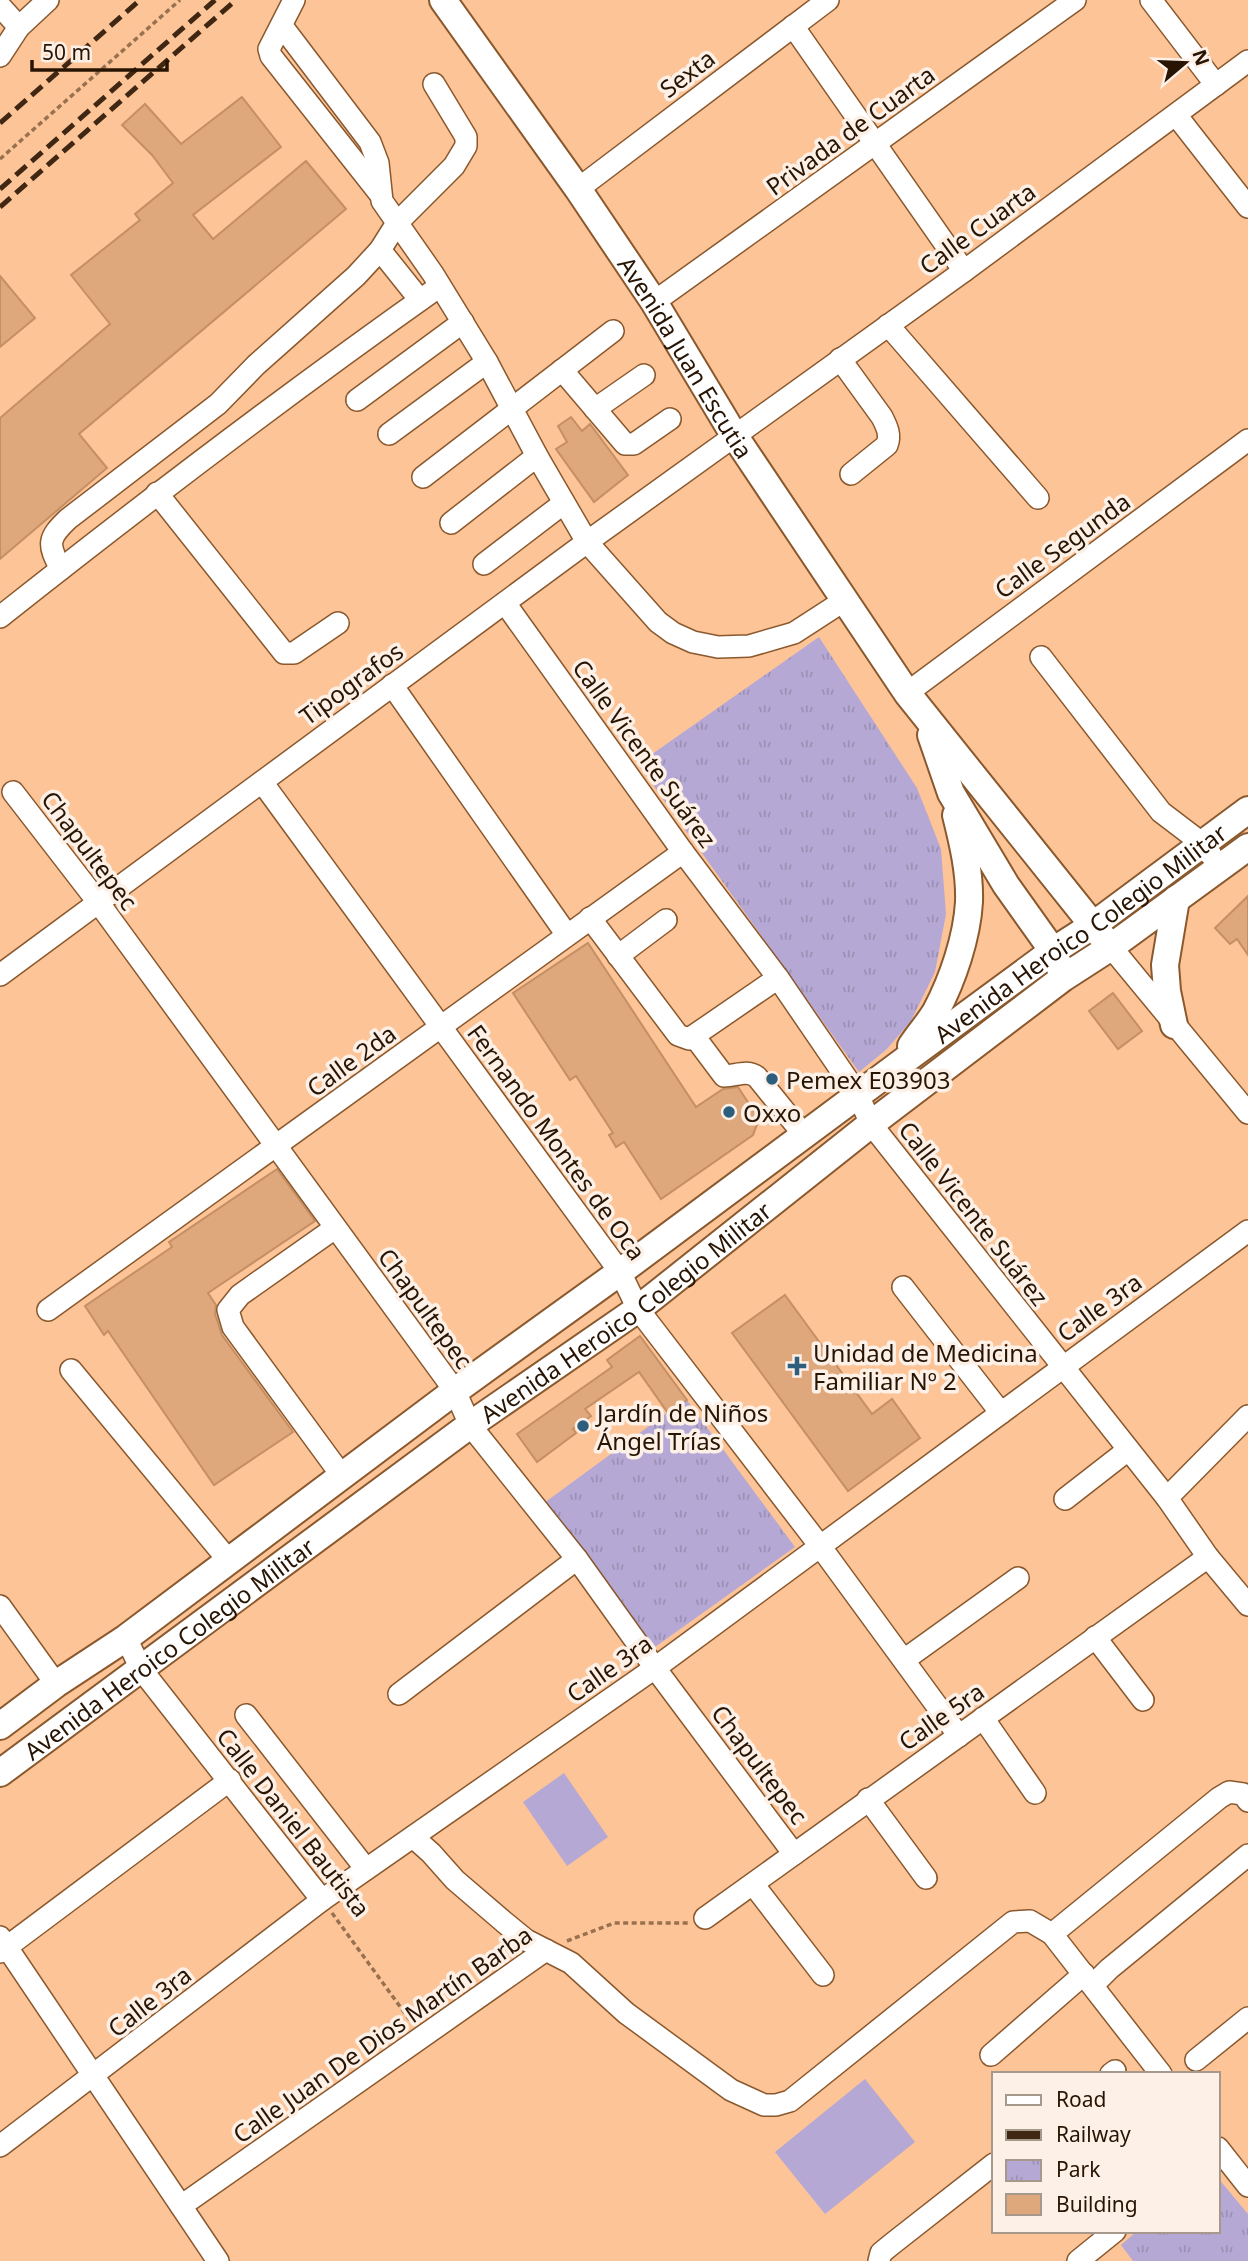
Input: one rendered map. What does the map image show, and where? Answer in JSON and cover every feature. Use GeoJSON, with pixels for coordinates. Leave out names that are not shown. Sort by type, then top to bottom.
{"type":"FeatureCollection","features":[{"type":"Feature","properties":{"kind":"main road","name":"Avenida Juan Escutia"},"geometry":{"type":"LineString","coordinates":[[443,0],[578,189],[654,302],[734,435],[907,693],[1111,947]]}},
{"type":"Feature","properties":{"kind":"main road","name":"Avenida Juan Escutia"},"geometry":{"type":"LineString","coordinates":[[925,717],[951,793],[1006,885],[1053,951],[1063,978]]}},
{"type":"Feature","properties":{"kind":"main road"},"geometry":{"type":"LineString","coordinates":[[901,1063],[936,1011],[950,978],[964,932],[969,901],[967,873],[951,793]]}},
{"type":"Feature","properties":{"kind":"main road","name":"Avenida Heroico Colegio Militar"},"geometry":{"type":"LineString","coordinates":[[0,1726],[56,1684],[126,1639],[454,1391],[1248,810]]}},
{"type":"Feature","properties":{"kind":"main road","name":"Avenida Heroico Colegio Militar"},"geometry":{"type":"LineString","coordinates":[[0,1773],[470,1425],[638,1309],[871,1124],[1063,978],[1111,947],[1248,847]]}},
{"type":"Feature","properties":{"kind":"main road"},"geometry":{"type":"LineString","coordinates":[[1174,1025],[1165,965],[1177,899]]}},
{"type":"Feature","properties":{"kind":"street"},"geometry":{"type":"LineString","coordinates":[[0,56],[19,27],[48,0]]}},
{"type":"Feature","properties":{"kind":"street"},"geometry":{"type":"LineString","coordinates":[[294,0],[270,50],[271,56],[380,194],[440,286],[487,362],[587,542],[658,622],[673,633],[693,642],[718,648],[750,646],[794,632],[845,600]]}},
{"type":"Feature","properties":{"kind":"street","name":"Sexta"},"geometry":{"type":"LineString","coordinates":[[578,189],[828,0]]}},
{"type":"Feature","properties":{"kind":"street","name":"Privada de Cuarta"},"geometry":{"type":"LineString","coordinates":[[654,302],[1076,0]]}},
{"type":"Feature","properties":{"kind":"street"},"geometry":{"type":"LineString","coordinates":[[1151,0],[1216,85]]}},
{"type":"Feature","properties":{"kind":"street"},"geometry":{"type":"LineString","coordinates":[[0,6],[19,27]]}},
{"type":"Feature","properties":{"kind":"street"},"geometry":{"type":"LineString","coordinates":[[793,26],[964,271]]}},
{"type":"Feature","properties":{"kind":"street","name":"Calle Cuarta"},"geometry":{"type":"LineString","coordinates":[[734,435],[964,271],[1248,61]]}},
{"type":"Feature","properties":{"kind":"street"},"geometry":{"type":"LineString","coordinates":[[61,569],[51,544],[52,537],[62,525],[218,404],[256,365],[356,276],[380,250],[397,223],[454,166],[466,146],[462,128],[434,84]]}},
{"type":"Feature","properties":{"kind":"street"},"geometry":{"type":"LineString","coordinates":[[1176,115],[1248,207]]}},
{"type":"Feature","properties":{"kind":"street"},"geometry":{"type":"LineString","coordinates":[[380,250],[420,300]]}},
{"type":"Feature","properties":{"kind":"street"},"geometry":{"type":"LineString","coordinates":[[0,617],[157,493],[321,370],[440,286]]}},
{"type":"Feature","properties":{"kind":"street"},"geometry":{"type":"LineString","coordinates":[[357,400],[463,322]]}},
{"type":"Feature","properties":{"kind":"street"},"geometry":{"type":"LineString","coordinates":[[888,325],[1038,498]]}},
{"type":"Feature","properties":{"kind":"street"},"geometry":{"type":"LineString","coordinates":[[423,477],[613,331]]}},
{"type":"Feature","properties":{"kind":"street"},"geometry":{"type":"LineString","coordinates":[[840,359],[888,428],[887,445],[851,474]]}},
{"type":"Feature","properties":{"kind":"street"},"geometry":{"type":"LineString","coordinates":[[389,434],[487,362]]}},
{"type":"Feature","properties":{"kind":"street"},"geometry":{"type":"LineString","coordinates":[[562,370],[625,444],[634,444],[670,419]]}},
{"type":"Feature","properties":{"kind":"street"},"geometry":{"type":"LineString","coordinates":[[595,409],[645,375]]}},
{"type":"Feature","properties":{"kind":"street","name":"Tipografos"},"geometry":{"type":"LineString","coordinates":[[3,966],[98,902],[734,435]]}},
{"type":"Feature","properties":{"kind":"street","name":"Calle Segunda"},"geometry":{"type":"LineString","coordinates":[[907,693],[1248,440]]}},
{"type":"Feature","properties":{"kind":"street"},"geometry":{"type":"LineString","coordinates":[[451,523],[537,456]]}},
{"type":"Feature","properties":{"kind":"street"},"geometry":{"type":"LineString","coordinates":[[157,493],[284,653],[294,653],[338,623]]}},
{"type":"Feature","properties":{"kind":"street"},"geometry":{"type":"LineString","coordinates":[[484,564],[564,503]]}},
{"type":"Feature","properties":{"kind":"street","name":"Calle Vicente Suárez"},"geometry":{"type":"LineString","coordinates":[[505,603],[683,852],[778,978],[858,1095],[871,1124],[1167,1498],[1208,1557],[1248,1605]]}},
{"type":"Feature","properties":{"kind":"street"},"geometry":{"type":"LineString","coordinates":[[1041,657],[1161,812],[1203,844],[1221,868]]}},
{"type":"Feature","properties":{"kind":"street"},"geometry":{"type":"LineString","coordinates":[[392,685],[567,935]]}},
{"type":"Feature","properties":{"kind":"street","name":"Fernando Montes de Oca"},"geometry":{"type":"LineString","coordinates":[[262,782],[620,1272],[638,1309],[820,1546],[959,1735]]}},
{"type":"Feature","properties":{"kind":"street","name":"Chapultepec"},"geometry":{"type":"LineString","coordinates":[[13,792],[98,902],[454,1391],[470,1425],[578,1559],[655,1668],[794,1854]]}},
{"type":"Feature","properties":{"kind":"street","name":"Calle 2da"},"geometry":{"type":"LineString","coordinates":[[48,1310],[683,852]]}},
{"type":"Feature","properties":{"kind":"street"},"geometry":{"type":"LineString","coordinates":[[590,918],[678,1035],[689,1039],[778,978]]}},
{"type":"Feature","properties":{"kind":"street"},"geometry":{"type":"LineString","coordinates":[[618,956],[666,920]]}},
{"type":"Feature","properties":{"kind":"street"},"geometry":{"type":"LineString","coordinates":[[1111,947],[1248,1113]]}},
{"type":"Feature","properties":{"kind":"street"},"geometry":{"type":"LineString","coordinates":[[694,1036],[724,1076],[752,1073],[757,1077],[804,1135]]}},
{"type":"Feature","properties":{"kind":"street"},"geometry":{"type":"LineString","coordinates":[[335,1228],[240,1295],[228,1310],[233,1327],[342,1476]]}},
{"type":"Feature","properties":{"kind":"street","name":"Calle 3ra"},"geometry":{"type":"LineString","coordinates":[[0,2146],[322,1900],[655,1668],[1248,1231]]}},
{"type":"Feature","properties":{"kind":"street"},"geometry":{"type":"LineString","coordinates":[[904,1287],[1001,1413]]}},
{"type":"Feature","properties":{"kind":"street"},"geometry":{"type":"LineString","coordinates":[[71,1370],[229,1561]]}},
{"type":"Feature","properties":{"kind":"street"},"geometry":{"type":"LineString","coordinates":[[1167,1498],[1248,1416]]}},
{"type":"Feature","properties":{"kind":"street"},"geometry":{"type":"LineString","coordinates":[[1065,1499],[1128,1450]]}},
{"type":"Feature","properties":{"kind":"street","name":"Calle 5ra"},"geometry":{"type":"LineString","coordinates":[[705,1918],[1208,1557]]}},
{"type":"Feature","properties":{"kind":"street"},"geometry":{"type":"LineString","coordinates":[[399,1694],[578,1559]]}},
{"type":"Feature","properties":{"kind":"street"},"geometry":{"type":"LineString","coordinates":[[904,1660],[1018,1578]]}},
{"type":"Feature","properties":{"kind":"street"},"geometry":{"type":"LineString","coordinates":[[0,1606],[56,1684]]}},
{"type":"Feature","properties":{"kind":"street"},"geometry":{"type":"LineString","coordinates":[[1095,1637],[1143,1700]]}},
{"type":"Feature","properties":{"kind":"street","name":"Calle Daniel Bautista"},"geometry":{"type":"LineString","coordinates":[[126,1639],[141,1669],[322,1900]]}},
{"type":"Feature","properties":{"kind":"street"},"geometry":{"type":"LineString","coordinates":[[246,1715],[366,1869]]}},
{"type":"Feature","properties":{"kind":"street"},"geometry":{"type":"LineString","coordinates":[[983,1718],[1035,1793]]}},
{"type":"Feature","properties":{"kind":"street"},"geometry":{"type":"LineString","coordinates":[[218,2261],[2,1945],[230,1780]]}},
{"type":"Feature","properties":{"kind":"street"},"geometry":{"type":"LineString","coordinates":[[1052,1934],[1219,1798],[1229,1792],[1243,1794],[1248,1801]]}},
{"type":"Feature","properties":{"kind":"street"},"geometry":{"type":"LineString","coordinates":[[868,1799],[926,1878]]}},
{"type":"Feature","properties":{"kind":"street"},"geometry":{"type":"LineString","coordinates":[[413,1838],[482,1904],[526,1940],[571,1963],[626,2013],[731,2090],[751,2101],[764,2105],[790,2101],[1013,1922],[1030,1921],[1052,1934],[1159,2072]]}},
{"type":"Feature","properties":{"kind":"street"},"geometry":{"type":"LineString","coordinates":[[991,2056],[1088,1979],[1109,1969],[1248,1855]]}},
{"type":"Feature","properties":{"kind":"street"},"geometry":{"type":"LineString","coordinates":[[753,1884],[823,1975]]}},
{"type":"Feature","properties":{"kind":"street","name":"Calle Juan De Dios Martín Barba"},"geometry":{"type":"LineString","coordinates":[[181,2206],[546,1950]]}},
{"type":"Feature","properties":{"kind":"street"},"geometry":{"type":"LineString","coordinates":[[1196,2060],[1248,2018]]}},
{"type":"Feature","properties":{"kind":"street"},"geometry":{"type":"LineString","coordinates":[[1220,2151],[1248,2186]]}},
{"type":"Feature","properties":{"kind":"street"},"geometry":{"type":"LineString","coordinates":[[879,2261],[881,2253],[992,2166]]}},
{"type":"Feature","properties":{"kind":"street"},"geometry":{"type":"LineString","coordinates":[[1079,2261],[1113,2233]]}},
{"type":"Feature","properties":{"kind":"path"},"geometry":{"type":"LineString","coordinates":[[0,159],[180,0]]}},
{"type":"Feature","properties":{"kind":"path","name":"Calle Daniel Bautista"},"geometry":{"type":"LineString","coordinates":[[322,1900],[423,2035]]}},
{"type":"Feature","properties":{"kind":"path","name":"Calle Juan De Dios Martín Barba"},"geometry":{"type":"LineString","coordinates":[[546,1950],[614,1923],[691,1923],[705,1918]]}},
{"type":"Feature","properties":{"kind":"green space"},"geometry":{"type":"Polygon","coordinates":[[[819,637],[917,788],[941,849],[946,914],[935,972],[911,1021],[887,1049],[859,1072],[638,764],[819,637]]]}},
{"type":"Feature","properties":{"kind":"green space"},"geometry":{"type":"Polygon","coordinates":[[[686,1399],[795,1547],[648,1652],[544,1503],[686,1399]]]}},
{"type":"Feature","properties":{"kind":"green space"},"geometry":{"type":"Polygon","coordinates":[[[564,1773],[608,1837],[567,1866],[523,1802],[564,1773]]]}},
{"type":"Feature","properties":{"kind":"green space"},"geometry":{"type":"Polygon","coordinates":[[[865,2079],[915,2142],[825,2214],[775,2152],[865,2079]]]}},
{"type":"Feature","properties":{"kind":"green space"},"geometry":{"type":"Polygon","coordinates":[[[1220,2180],[1248,2214],[1248,2261],[1133,2261],[1121,2245],[1135,2233],[1220,2233],[1220,2180]]]}},
{"type":"Feature","properties":{"kind":"building"},"geometry":{"type":"Polygon","coordinates":[[[242,97],[281,147],[193,215],[213,239],[306,161],[346,209],[79,434],[107,468],[0,559],[0,418],[110,324],[71,275],[140,220],[135,214],[173,183],[152,155],[122,125],[145,104],[181,144],[242,97]]]}},
{"type":"Feature","properties":{"kind":"building"},"geometry":{"type":"Polygon","coordinates":[[[0,276],[35,318],[0,347],[0,276]]]}},
{"type":"Feature","properties":{"kind":"building"},"geometry":{"type":"Polygon","coordinates":[[[571,417],[582,431],[590,424],[628,475],[594,502],[556,449],[567,442],[558,426],[571,417]]]}},
{"type":"Feature","properties":{"kind":"building"},"geometry":{"type":"Polygon","coordinates":[[[1248,896],[1248,955],[1237,939],[1230,944],[1215,928],[1248,896]]]}},
{"type":"Feature","properties":{"kind":"building"},"geometry":{"type":"Polygon","coordinates":[[[588,943],[696,1107],[723,1089],[738,1087],[759,1119],[753,1135],[661,1199],[624,1142],[616,1147],[609,1135],[613,1133],[576,1076],[570,1080],[513,993],[588,943]]]}},
{"type":"Feature","properties":{"kind":"building"},"geometry":{"type":"Polygon","coordinates":[[[1113,993],[1142,1031],[1118,1049],[1089,1011],[1113,993]]]}},
{"type":"Feature","properties":{"kind":"building"},"geometry":{"type":"Polygon","coordinates":[[[277,1169],[315,1221],[208,1293],[216,1305],[215,1314],[222,1335],[293,1432],[214,1485],[108,1331],[104,1335],[85,1306],[172,1247],[169,1242],[277,1169]]]}},
{"type":"Feature","properties":{"kind":"building","name":"Unidad de Medicina Familiar Nº 2"},"geometry":{"type":"Polygon","coordinates":[[[785,1295],[872,1414],[892,1399],[920,1438],[848,1491],[732,1333],[785,1295]]]}},
{"type":"Feature","properties":{"kind":"building"},"geometry":{"type":"Polygon","coordinates":[[[640,1336],[687,1400],[668,1413],[639,1372],[585,1409],[591,1416],[573,1429],[576,1433],[537,1462],[517,1434],[612,1367],[607,1360],[640,1336]]]}},
{"type":"Feature","properties":{"kind":"railway"},"geometry":{"type":"LineString","coordinates":[[0,123],[140,0]]}},
{"type":"Feature","properties":{"kind":"railway"},"geometry":{"type":"LineString","coordinates":[[0,189],[215,0]]}},
{"type":"Feature","properties":{"kind":"railway"},"geometry":{"type":"LineString","coordinates":[[0,207],[236,0]]}},
{"type":"Feature","properties":{"kind":"place","name":"Pemex E03903"},"geometry":{"type":"Point","coordinates":[772,1079]}},
{"type":"Feature","properties":{"kind":"place","name":"Oxxo"},"geometry":{"type":"Point","coordinates":[729,1112]}},
{"type":"Feature","properties":{"kind":"place","name":"Unidad de Medicina Familiar Nº 2"},"geometry":{"type":"Point","coordinates":[797,1366]}},
{"type":"Feature","properties":{"kind":"place","name":"Jardín de Niños Ángel Trías"},"geometry":{"type":"Point","coordinates":[583,1426]}}]}
